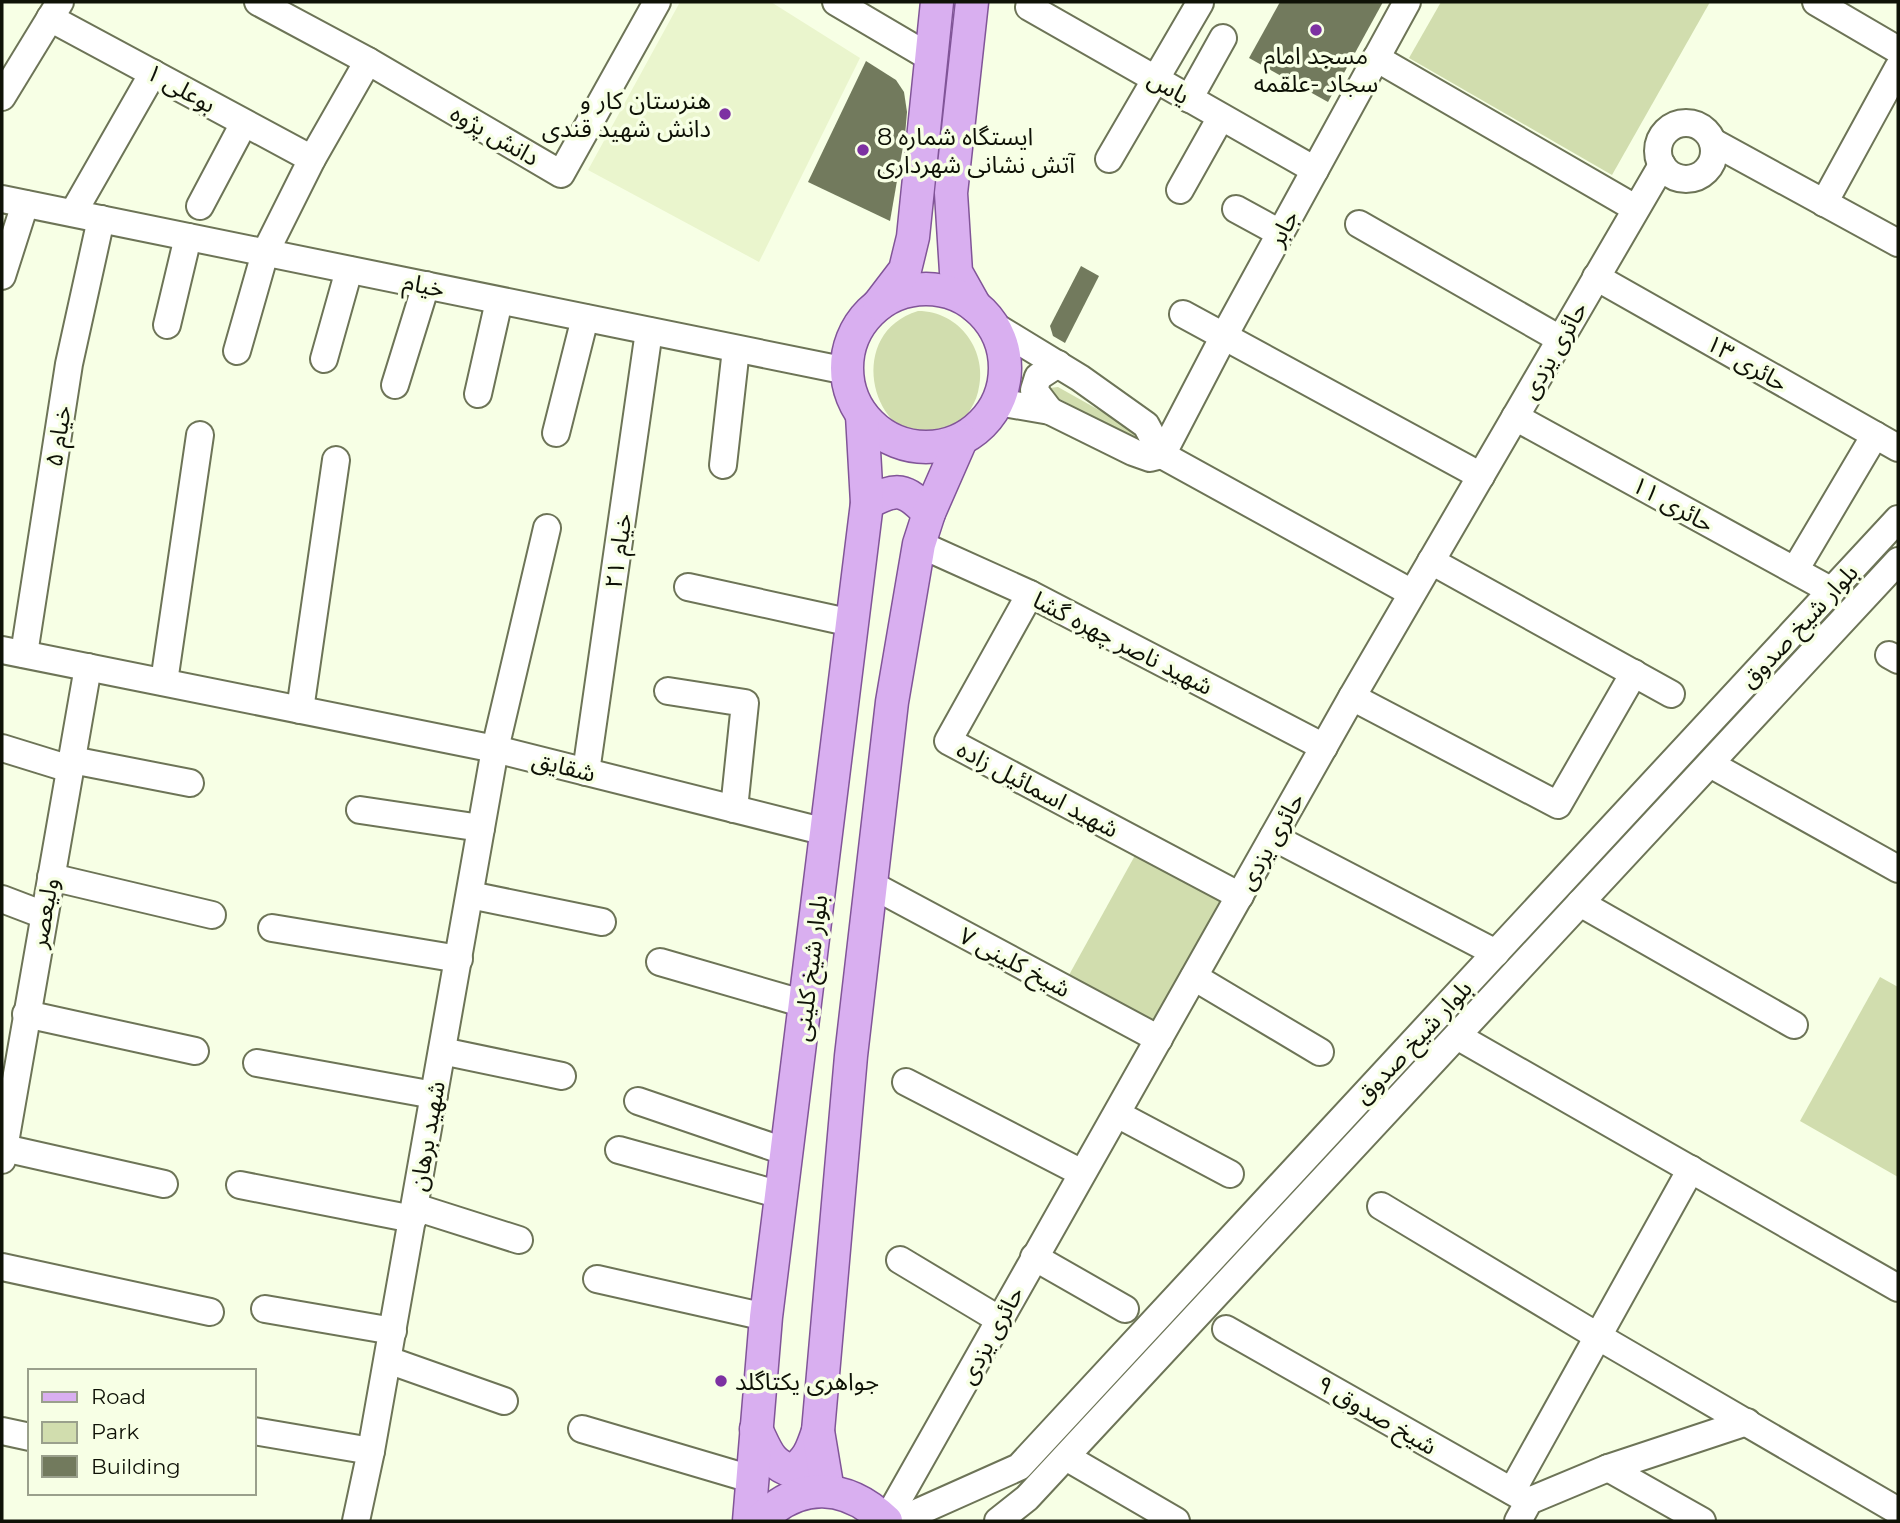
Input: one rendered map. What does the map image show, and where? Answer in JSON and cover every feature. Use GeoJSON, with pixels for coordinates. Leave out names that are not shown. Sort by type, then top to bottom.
{"type":"FeatureCollection","features":[{"type":"Feature","properties":{"kind":"main road"},"geometry":{"type":"LineString","coordinates":[[937,2],[913,237],[905,270],[861,323],[850,346],[847,371],[851,394],[862,415],[878,431],[904,445],[933,448],[961,440],[983,425],[999,402],[1006,377],[1003,350],[956,272],[951,193],[972,2]]}},
{"type":"Feature","properties":{"kind":"main road"},"geometry":{"type":"LineString","coordinates":[[931,58],[964,69]]}},
{"type":"Feature","properties":{"kind":"main road"},"geometry":{"type":"LineString","coordinates":[[878,305],[901,293],[927,289],[952,293],[984,315]]}},
{"type":"Feature","properties":{"kind":"main road","name":"بلوار شیخ کلینی"},"geometry":{"type":"LineString","coordinates":[[749,1521],[766,1317],[867,503],[862,415]]}},
{"type":"Feature","properties":{"kind":"main road","name":"بلوار شیخ کلینی"},"geometry":{"type":"LineString","coordinates":[[828,1491],[818,1431],[851,1056],[892,702],[919,544],[929,513],[961,440]]}},
{"type":"Feature","properties":{"kind":"main road"},"geometry":{"type":"LineString","coordinates":[[867,503],[890,491],[911,495],[929,513]]}},
{"type":"Feature","properties":{"kind":"main road"},"geometry":{"type":"LineString","coordinates":[[757,1429],[768,1455],[779,1467],[792,1471],[810,1455],[818,1431]]}},
{"type":"Feature","properties":{"kind":"main road"},"geometry":{"type":"LineString","coordinates":[[760,1521],[780,1503],[803,1493],[828,1491],[850,1496],[870,1506],[886,1521]]}},
{"type":"Feature","properties":{"kind":"street"},"geometry":{"type":"LineString","coordinates":[[237,351],[265,253],[312,159],[368,61],[258,2]]}},
{"type":"Feature","properties":{"kind":"street","name":"دانش پژوه"},"geometry":{"type":"LineString","coordinates":[[368,61],[561,174],[657,2]]}},
{"type":"Feature","properties":{"kind":"street"},"geometry":{"type":"LineString","coordinates":[[836,2],[931,58]]}},
{"type":"Feature","properties":{"kind":"street","name":"یاس"},"geometry":{"type":"LineString","coordinates":[[1032,2],[1029,7],[1315,170]]}},
{"type":"Feature","properties":{"kind":"street","name":"جابر"},"geometry":{"type":"LineString","coordinates":[[1162,455],[1407,2]]}},
{"type":"Feature","properties":{"kind":"street"},"geometry":{"type":"LineString","coordinates":[[1816,2],[1898,50]]}},
{"type":"Feature","properties":{"kind":"street"},"geometry":{"type":"LineString","coordinates":[[1109,159],[1200,3]]}},
{"type":"Feature","properties":{"kind":"street"},"geometry":{"type":"LineString","coordinates":[[2,97],[55,10]]}},
{"type":"Feature","properties":{"kind":"street","name":"۱ بوعلی"},"geometry":{"type":"LineString","coordinates":[[55,10],[153,73],[312,159]]}},
{"type":"Feature","properties":{"kind":"street"},"geometry":{"type":"LineString","coordinates":[[1189,99],[1223,38]]}},
{"type":"Feature","properties":{"kind":"street"},"geometry":{"type":"LineString","coordinates":[[1376,58],[1635,208]]}},
{"type":"Feature","properties":{"kind":"street"},"geometry":{"type":"LineString","coordinates":[[1824,203],[1898,68]]}},
{"type":"Feature","properties":{"kind":"street"},"geometry":{"type":"LineString","coordinates":[[73,214],[153,73]]}},
{"type":"Feature","properties":{"kind":"street"},"geometry":{"type":"LineString","coordinates":[[1180,190],[1221,117]]}},
{"type":"Feature","properties":{"kind":"street"},"geometry":{"type":"LineString","coordinates":[[200,206],[244,122]]}},
{"type":"Feature","properties":{"kind":"street"},"geometry":{"type":"LineString","coordinates":[[1694,123],[1709,134],[1713,142],[1713,160],[1709,168],[1694,178],[1684,179],[1668,172],[1662,165],[1658,156],[1661,137],[1675,124],[1694,123]]}},
{"type":"Feature","properties":{"kind":"street"},"geometry":{"type":"LineString","coordinates":[[1713,142],[1898,243]]}},
{"type":"Feature","properties":{"kind":"street","name":"حائری یزدی"},"geometry":{"type":"LineString","coordinates":[[886,1521],[1352,697],[1662,165]]}},
{"type":"Feature","properties":{"kind":"street"},"geometry":{"type":"LineString","coordinates":[[2,276],[14,202]]}},
{"type":"Feature","properties":{"kind":"street","name":"خیام"},"geometry":{"type":"LineString","coordinates":[[14,202],[847,371]]}},
{"type":"Feature","properties":{"kind":"street"},"geometry":{"type":"LineString","coordinates":[[1236,209],[1280,233]]}},
{"type":"Feature","properties":{"kind":"street","name":"خیام ۵"},"geometry":{"type":"LineString","coordinates":[[13,652],[69,364],[101,219]]}},
{"type":"Feature","properties":{"kind":"street"},"geometry":{"type":"LineString","coordinates":[[1359,224],[1560,339]]}},
{"type":"Feature","properties":{"kind":"street"},"geometry":{"type":"LineString","coordinates":[[167,326],[188,237]]}},
{"type":"Feature","properties":{"kind":"street"},"geometry":{"type":"LineString","coordinates":[[324,359],[349,270]]}},
{"type":"Feature","properties":{"kind":"street","name":"حائری ۱۳"},"geometry":{"type":"LineString","coordinates":[[1596,277],[1887,442]]}},
{"type":"Feature","properties":{"kind":"street"},"geometry":{"type":"LineString","coordinates":[[395,385],[426,285]]}},
{"type":"Feature","properties":{"kind":"street"},"geometry":{"type":"LineString","coordinates":[[478,394],[499,301]]}},
{"type":"Feature","properties":{"kind":"street"},"geometry":{"type":"LineString","coordinates":[[1183,314],[1481,476]]}},
{"type":"Feature","properties":{"kind":"street"},"geometry":{"type":"LineString","coordinates":[[984,315],[1146,425],[1162,455],[1412,593]]}},
{"type":"Feature","properties":{"kind":"street"},"geometry":{"type":"LineString","coordinates":[[556,433],[585,318]]}},
{"type":"Feature","properties":{"kind":"street","name":"خیام ۲۱"},"geometry":{"type":"LineString","coordinates":[[586,772],[649,331]]}},
{"type":"Feature","properties":{"kind":"street"},"geometry":{"type":"LineString","coordinates":[[723,465],[736,349]]}},
{"type":"Feature","properties":{"kind":"street"},"geometry":{"type":"LineString","coordinates":[[1050,411],[1034,390],[1038,377],[1058,364]]}},
{"type":"Feature","properties":{"kind":"street"},"geometry":{"type":"LineString","coordinates":[[999,402],[1050,411],[1133,452],[1150,458],[1162,455]]}},
{"type":"Feature","properties":{"kind":"street","name":"حائری ۱۱"},"geometry":{"type":"LineString","coordinates":[[1515,417],[1832,591]]}},
{"type":"Feature","properties":{"kind":"street"},"geometry":{"type":"LineString","coordinates":[[164,682],[200,435]]}},
{"type":"Feature","properties":{"kind":"street"},"geometry":{"type":"LineString","coordinates":[[1795,570],[1887,442]]}},
{"type":"Feature","properties":{"kind":"street"},"geometry":{"type":"LineString","coordinates":[[300,710],[337,460]]}},
{"type":"Feature","properties":{"kind":"street","name":"بلوار شیخ صدوق"},"geometry":{"type":"LineString","coordinates":[[898,1521],[928,1514],[1019,1467],[1898,519]]}},
{"type":"Feature","properties":{"kind":"street","name":"شهید برهان"},"geometry":{"type":"LineString","coordinates":[[356,1521],[372,1451],[495,750],[547,528]]}},
{"type":"Feature","properties":{"kind":"street","name":"شهید ناصر چهره گشا"},"geometry":{"type":"LineString","coordinates":[[919,544],[1030,594],[1324,747]]}},
{"type":"Feature","properties":{"kind":"street"},"geometry":{"type":"LineString","coordinates":[[1432,561],[1671,694]]}},
{"type":"Feature","properties":{"kind":"street","name":"بلوار شیخ صدوق"},"geometry":{"type":"LineString","coordinates":[[998,1521],[1027,1498],[1066,1457],[1898,561]]}},
{"type":"Feature","properties":{"kind":"street"},"geometry":{"type":"LineString","coordinates":[[688,587],[852,623]]}},
{"type":"Feature","properties":{"kind":"street","name":"شهید اسمائیل زاده"},"geometry":{"type":"LineString","coordinates":[[1030,594],[948,741],[1240,896]]}},
{"type":"Feature","properties":{"kind":"street","name":"شقایق"},"geometry":{"type":"LineString","coordinates":[[13,652],[495,750],[826,832]]}},
{"type":"Feature","properties":{"kind":"street","name":"ولیعصر"},"geometry":{"type":"LineString","coordinates":[[3,1154],[8,1082],[26,1014],[88,667]]}},
{"type":"Feature","properties":{"kind":"street"},"geometry":{"type":"LineString","coordinates":[[1352,697],[1558,806],[1634,673]]}},
{"type":"Feature","properties":{"kind":"street"},"geometry":{"type":"LineString","coordinates":[[668,691],[745,703],[734,809]]}},
{"type":"Feature","properties":{"kind":"street"},"geometry":{"type":"LineString","coordinates":[[2,748],[71,765],[190,783]]}},
{"type":"Feature","properties":{"kind":"street"},"geometry":{"type":"LineString","coordinates":[[1710,764],[1898,869]]}},
{"type":"Feature","properties":{"kind":"street"},"geometry":{"type":"LineString","coordinates":[[360,810],[481,828]]}},
{"type":"Feature","properties":{"kind":"street"},"geometry":{"type":"LineString","coordinates":[[1273,837],[1496,953]]}},
{"type":"Feature","properties":{"kind":"street"},"geometry":{"type":"LineString","coordinates":[[51,877],[212,915]]}},
{"type":"Feature","properties":{"kind":"street","name":"شیخ کلینی ۷"},"geometry":{"type":"LineString","coordinates":[[872,885],[1159,1039]]}},
{"type":"Feature","properties":{"kind":"street"},"geometry":{"type":"LineString","coordinates":[[470,895],[601,922]]}},
{"type":"Feature","properties":{"kind":"street"},"geometry":{"type":"LineString","coordinates":[[2,899],[44,915]]}},
{"type":"Feature","properties":{"kind":"street"},"geometry":{"type":"LineString","coordinates":[[1580,903],[1794,1025]]}},
{"type":"Feature","properties":{"kind":"street"},"geometry":{"type":"LineString","coordinates":[[272,928],[458,958]]}},
{"type":"Feature","properties":{"kind":"street"},"geometry":{"type":"LineString","coordinates":[[660,962],[805,1004]]}},
{"type":"Feature","properties":{"kind":"street"},"geometry":{"type":"LineString","coordinates":[[1194,977],[1320,1052]]}},
{"type":"Feature","properties":{"kind":"street"},"geometry":{"type":"LineString","coordinates":[[26,1014],[195,1051]]}},
{"type":"Feature","properties":{"kind":"street"},"geometry":{"type":"LineString","coordinates":[[1457,1036],[1896,1287]]}},
{"type":"Feature","properties":{"kind":"street"},"geometry":{"type":"LineString","coordinates":[[442,1051],[562,1076]]}},
{"type":"Feature","properties":{"kind":"street"},"geometry":{"type":"LineString","coordinates":[[257,1063],[435,1095]]}},
{"type":"Feature","properties":{"kind":"street"},"geometry":{"type":"LineString","coordinates":[[906,1082],[1082,1173]]}},
{"type":"Feature","properties":{"kind":"street"},"geometry":{"type":"LineString","coordinates":[[638,1101],[787,1153]]}},
{"type":"Feature","properties":{"kind":"street"},"geometry":{"type":"LineString","coordinates":[[1117,1114],[1230,1174]]}},
{"type":"Feature","properties":{"kind":"street"},"geometry":{"type":"LineString","coordinates":[[619,1150],[781,1195]]}},
{"type":"Feature","properties":{"kind":"street"},"geometry":{"type":"LineString","coordinates":[[3,1154],[164,1184]]}},
{"type":"Feature","properties":{"kind":"street"},"geometry":{"type":"LineString","coordinates":[[1520,1505],[1599,1337],[1691,1169]]}},
{"type":"Feature","properties":{"kind":"street"},"geometry":{"type":"LineString","coordinates":[[240,1185],[414,1213],[519,1240]]}},
{"type":"Feature","properties":{"kind":"street"},"geometry":{"type":"LineString","coordinates":[[1381,1206],[1898,1511]]}},
{"type":"Feature","properties":{"kind":"street"},"geometry":{"type":"LineString","coordinates":[[1034,1257],[1125,1309]]}},
{"type":"Feature","properties":{"kind":"street"},"geometry":{"type":"LineString","coordinates":[[900,1260],[1000,1320]]}},
{"type":"Feature","properties":{"kind":"street"},"geometry":{"type":"LineString","coordinates":[[2,1267],[210,1312]]}},
{"type":"Feature","properties":{"kind":"street"},"geometry":{"type":"LineString","coordinates":[[597,1279],[766,1317]]}},
{"type":"Feature","properties":{"kind":"street"},"geometry":{"type":"LineString","coordinates":[[265,1309],[393,1331]]}},
{"type":"Feature","properties":{"kind":"street","name":"شیخ صدوق ۹"},"geometry":{"type":"LineString","coordinates":[[1226,1329],[1520,1505]]}},
{"type":"Feature","properties":{"kind":"street"},"geometry":{"type":"LineString","coordinates":[[388,1360],[504,1401]]}},
{"type":"Feature","properties":{"kind":"street"},"geometry":{"type":"LineString","coordinates":[[1520,1505],[1608,1468],[1747,1422]]}},
{"type":"Feature","properties":{"kind":"street"},"geometry":{"type":"LineString","coordinates":[[582,1429],[751,1479]]}},
{"type":"Feature","properties":{"kind":"street"},"geometry":{"type":"LineString","coordinates":[[2,1431],[28,1437]]}},
{"type":"Feature","properties":{"kind":"street"},"geometry":{"type":"LineString","coordinates":[[256,1431],[372,1451]]}},
{"type":"Feature","properties":{"kind":"street"},"geometry":{"type":"LineString","coordinates":[[1066,1457],[1176,1521]]}},
{"type":"Feature","properties":{"kind":"street"},"geometry":{"type":"LineString","coordinates":[[1608,1468],[1702,1521]]}},
{"type":"Feature","properties":{"kind":"shaded area","name":"هنرستان کار و دانش شهید قندی"},"geometry":{"type":"Polygon","coordinates":[[[680,2],[771,2],[860,58],[759,262],[588,170],[680,2]]]}},
{"type":"Feature","properties":{"kind":"green space"},"geometry":{"type":"Polygon","coordinates":[[[1441,2],[1710,2],[1612,175],[1409,58],[1441,2]]]}},
{"type":"Feature","properties":{"kind":"green space"},"geometry":{"type":"Polygon","coordinates":[[[918,311],[947,318],[968,336],[979,362],[980,377],[976,398],[963,418],[949,429],[924,435],[904,429],[887,414],[877,393],[874,369],[879,345],[893,325],[918,311]]]}},
{"type":"Feature","properties":{"kind":"green space"},"geometry":{"type":"Polygon","coordinates":[[[1058,387],[1154,441],[1147,447],[1049,393],[1049,388],[1058,387]]]}},
{"type":"Feature","properties":{"kind":"green space"},"geometry":{"type":"Polygon","coordinates":[[[1138,850],[1223,898],[1154,1023],[1069,975],[1138,850]]]}},
{"type":"Feature","properties":{"kind":"green space"},"geometry":{"type":"Polygon","coordinates":[[[1880,977],[1898,987],[1898,1177],[1800,1121],[1880,977]]]}},
{"type":"Feature","properties":{"kind":"building","name":"مسجد امام سجاد -علقمه"},"geometry":{"type":"Polygon","coordinates":[[[1280,2],[1383,2],[1328,102],[1249,58],[1280,2]]]}},
{"type":"Feature","properties":{"kind":"building","name":"ایستگاه شماره 8 آتش نشانی شهرداری"},"geometry":{"type":"Polygon","coordinates":[[[866,61],[896,80],[904,92],[907,112],[890,221],[808,182],[866,61]]]}},
{"type":"Feature","properties":{"kind":"building"},"geometry":{"type":"Polygon","coordinates":[[[1081,266],[1099,276],[1065,343],[1053,336],[1050,326],[1081,266]]]}},
{"type":"Feature","properties":{"kind":"place","name":"مسجد امام سجاد -علقمه"},"geometry":{"type":"Point","coordinates":[1316,30]}},
{"type":"Feature","properties":{"kind":"place","name":"هنرستان کار و دانش شهید قندی"},"geometry":{"type":"Point","coordinates":[725,114]}},
{"type":"Feature","properties":{"kind":"place","name":"ایستگاه شماره 8 آتش نشانی شهرداری"},"geometry":{"type":"Point","coordinates":[863,150]}},
{"type":"Feature","properties":{"kind":"place","name":"جواهری یکتاگلد"},"geometry":{"type":"Point","coordinates":[721,1381]}}]}
